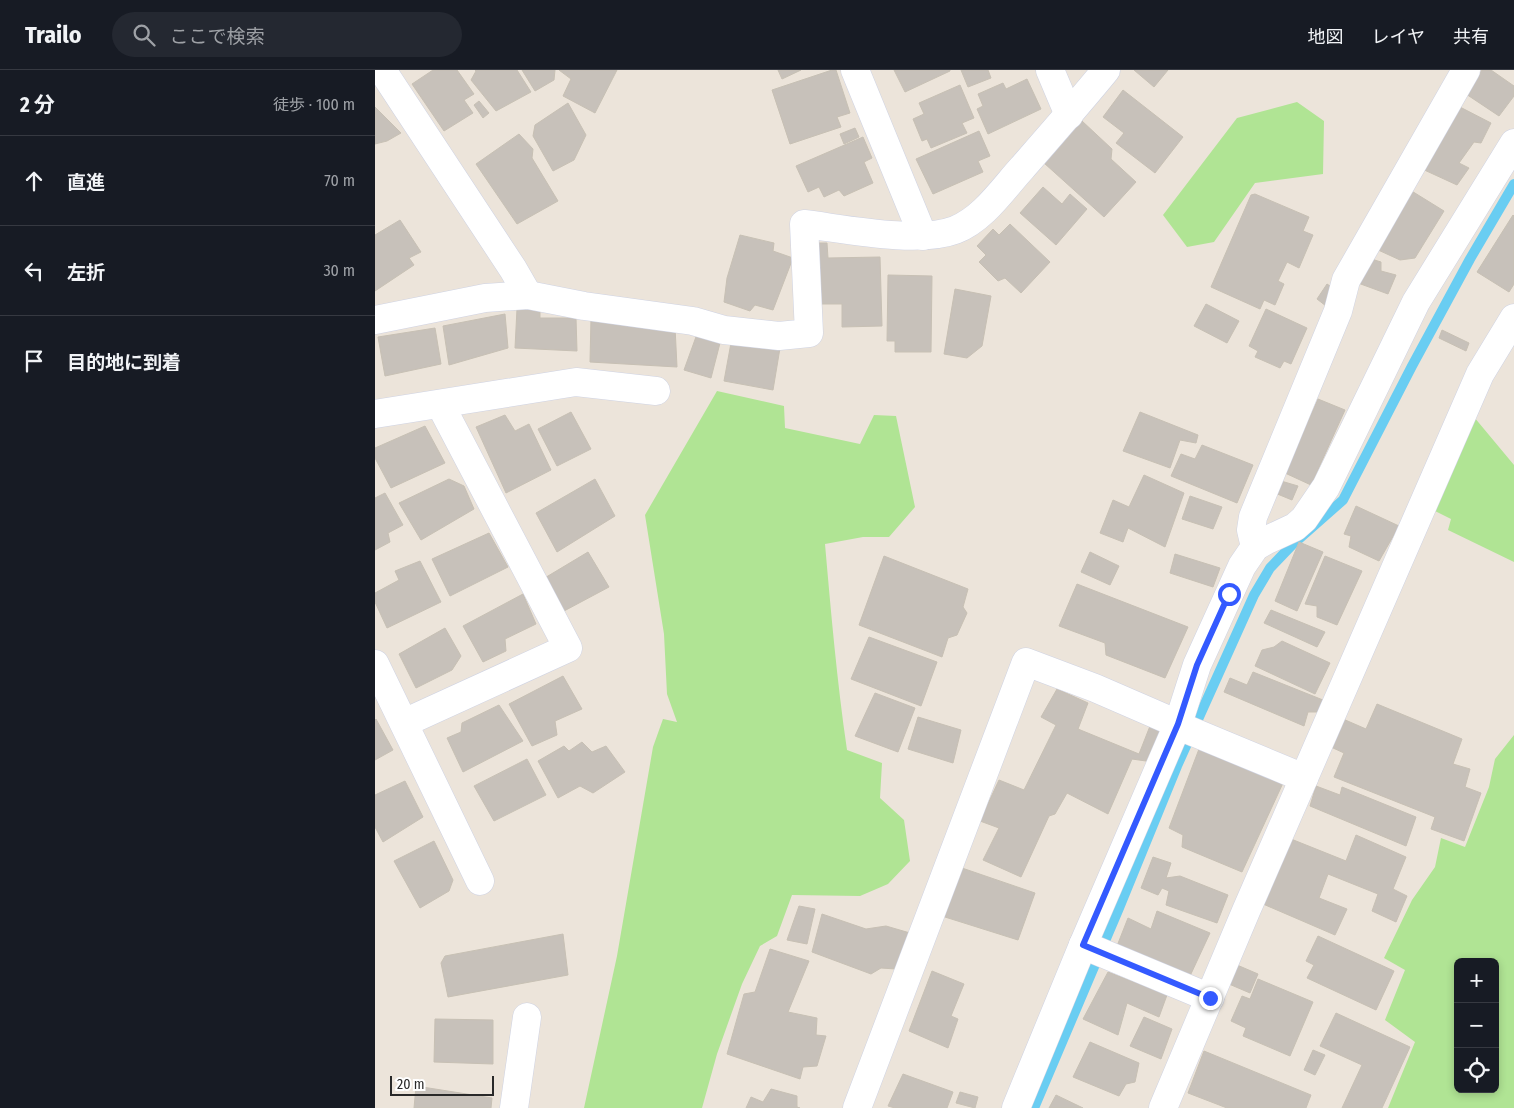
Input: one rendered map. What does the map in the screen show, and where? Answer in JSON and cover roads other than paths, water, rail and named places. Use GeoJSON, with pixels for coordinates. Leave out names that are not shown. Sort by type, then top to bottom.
{"type":"FeatureCollection","features":[{"type":"Feature","properties":{"kind":"street"},"geometry":{"type":"LineString","coordinates":[[382,70],[513,269],[528,295]]}},
{"type":"Feature","properties":{"kind":"street"},"geometry":{"type":"LineString","coordinates":[[855,70],[923,236]]}},
{"type":"Feature","properties":{"kind":"street"},"geometry":{"type":"LineString","coordinates":[[1050,70],[1069,115]]}},
{"type":"Feature","properties":{"kind":"street"},"geometry":{"type":"LineString","coordinates":[[375,320],[485,298],[528,295],[584,306],[693,321],[724,330],[779,336],[809,333],[804,224],[881,234],[923,236],[955,230],[975,219],[989,205],[1069,115],[1106,70]]}},
{"type":"Feature","properties":{"kind":"street"},"geometry":{"type":"LineString","coordinates":[[1255,547],[1251,530],[1253,517],[1338,311],[1346,280],[1466,70]]}},
{"type":"Feature","properties":{"kind":"street"},"geometry":{"type":"LineString","coordinates":[[1016,1108],[1094,950],[1190,730],[1197,665],[1242,566],[1255,547],[1295,527],[1304,519],[1326,487],[1416,302],[1514,143]]}},
{"type":"Feature","properties":{"kind":"street"},"geometry":{"type":"LineString","coordinates":[[1163,1108],[1480,374],[1514,318]]}},
{"type":"Feature","properties":{"kind":"street"},"geometry":{"type":"LineString","coordinates":[[375,414],[576,382],[656,391]]}},
{"type":"Feature","properties":{"kind":"street"},"geometry":{"type":"LineString","coordinates":[[403,723],[569,648],[440,404]]}},
{"type":"Feature","properties":{"kind":"street"},"geometry":{"type":"LineString","coordinates":[[857,1108],[1026,662],[1095,688],[1304,778]]}},
{"type":"Feature","properties":{"kind":"street"},"geometry":{"type":"LineString","coordinates":[[375,664],[480,881]]}},
{"type":"Feature","properties":{"kind":"street"},"geometry":{"type":"LineString","coordinates":[[1094,950],[1210,998]]}},
{"type":"Feature","properties":{"kind":"street"},"geometry":{"type":"LineString","coordinates":[[515,1108],[527,1017]]}},
{"type":"Feature","properties":{"kind":"waterway"},"geometry":{"type":"LineString","coordinates":[[1034,1108],[1177,766],[1254,595],[1270,568],[1292,545],[1343,500],[1412,366],[1470,259],[1514,184]]}}]}
